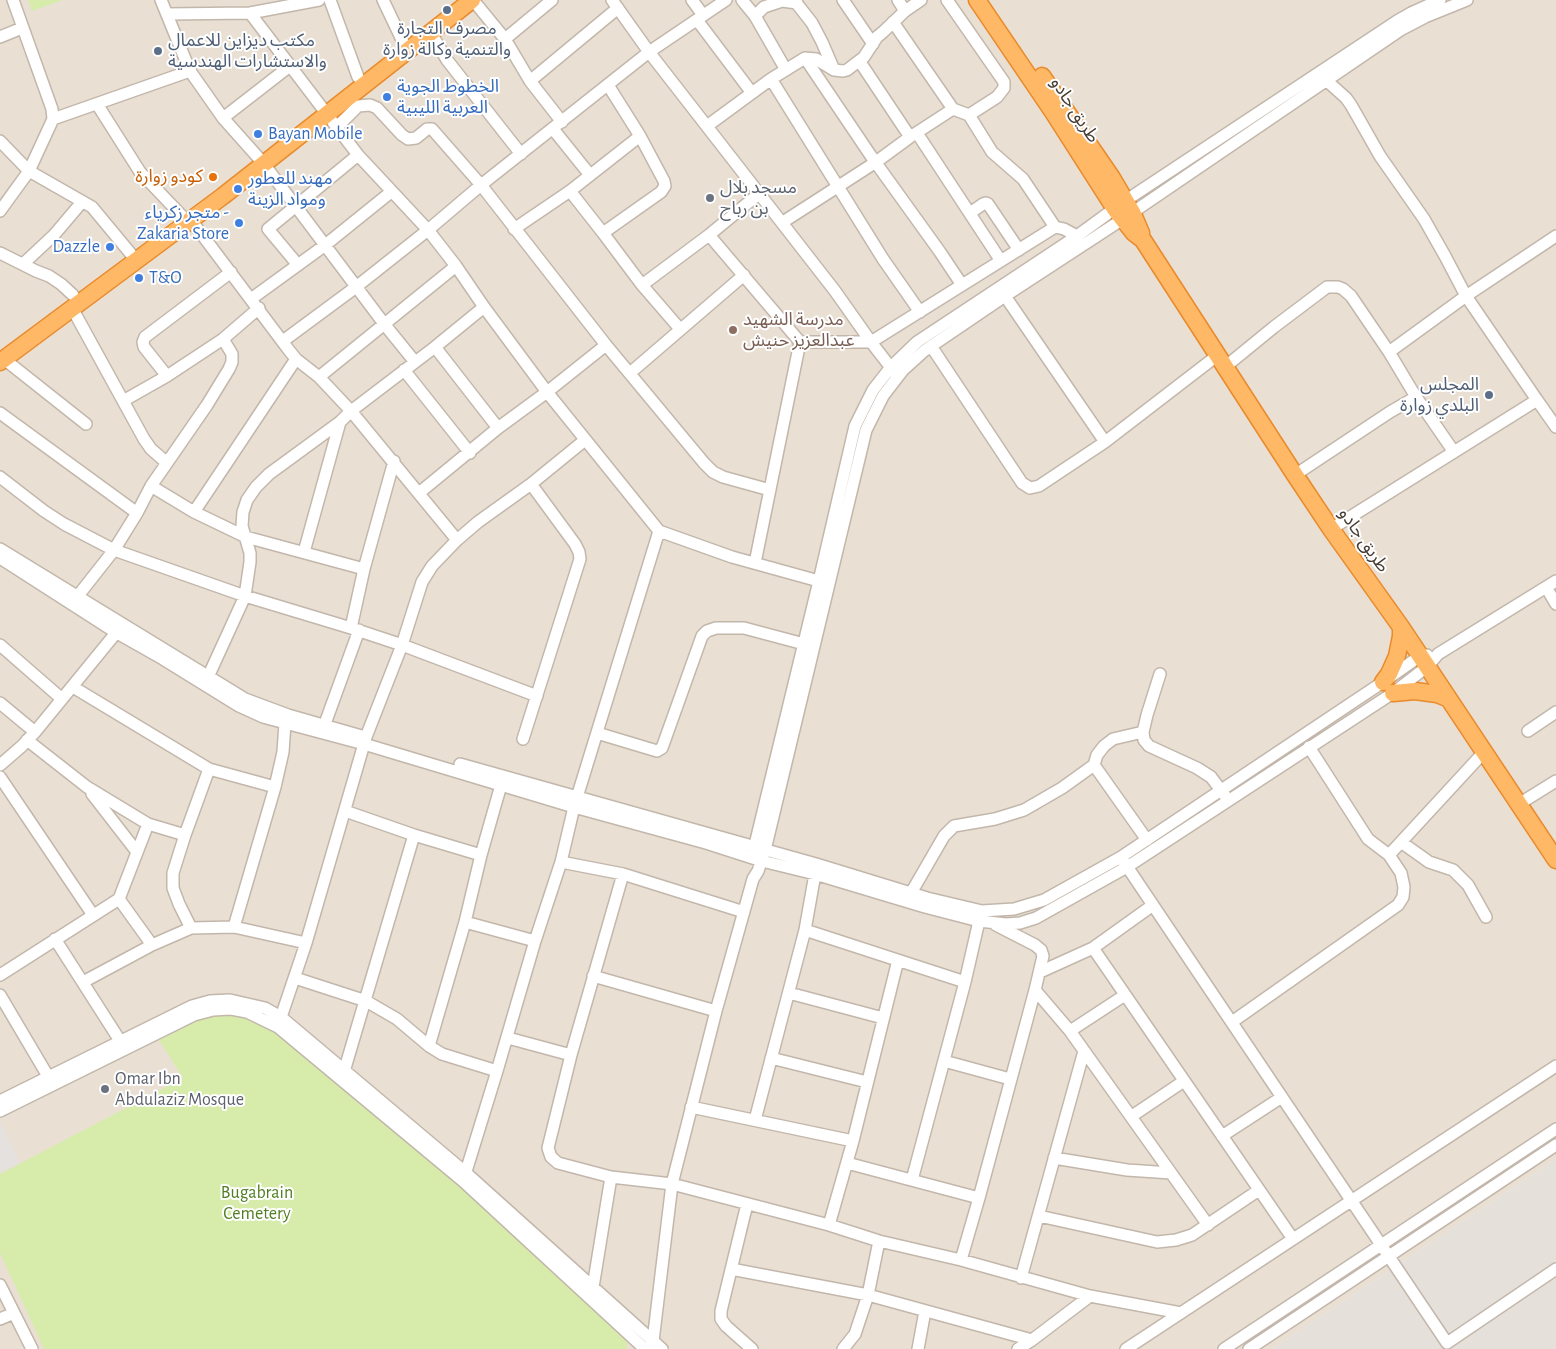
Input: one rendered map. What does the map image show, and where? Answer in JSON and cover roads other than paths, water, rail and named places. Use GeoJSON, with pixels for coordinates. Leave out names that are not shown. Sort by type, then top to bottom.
{"type":"FeatureCollection","features":[{"type":"Feature","properties":{"kind":"highway"},"geometry":{"type":"LineString","coordinates":[[324,110],[358,77],[458,0]]}},
{"type":"Feature","properties":{"kind":"highway"},"geometry":{"type":"LineString","coordinates":[[1,357],[187,218],[324,110],[472,0]]}},
{"type":"Feature","properties":{"kind":"highway","name":"طريق جادو"},"geometry":{"type":"LineString","coordinates":[[977,0],[1053,112],[1124,210],[1140,229],[1143,240],[1295,475],[1401,627],[1556,860]]}},
{"type":"Feature","properties":{"kind":"highway","name":"طريق جادو"},"geometry":{"type":"LineString","coordinates":[[989,0],[1074,121],[1124,210]]}},
{"type":"Feature","properties":{"kind":"highway"},"geometry":{"type":"LineString","coordinates":[[73,302],[131,254],[187,218]]}},
{"type":"Feature","properties":{"kind":"highway"},"geometry":{"type":"LineString","coordinates":[[1401,627],[1400,646],[1389,674],[1388,688],[1431,693],[1447,698]]}},
{"type":"Feature","properties":{"kind":"street"},"geometry":{"type":"LineString","coordinates":[[1,205],[29,171],[53,119],[52,109],[13,0]]}},
{"type":"Feature","properties":{"kind":"street"},"geometry":{"type":"LineString","coordinates":[[161,0],[190,71],[223,118],[260,160],[324,246],[415,362]]}},
{"type":"Feature","properties":{"kind":"street"},"geometry":{"type":"LineString","coordinates":[[167,14],[250,13],[319,0]]}},
{"type":"Feature","properties":{"kind":"street"},"geometry":{"type":"LineString","coordinates":[[330,0],[358,77]]}},
{"type":"Feature","properties":{"kind":"street"},"geometry":{"type":"LineString","coordinates":[[383,0],[403,42]]}},
{"type":"Feature","properties":{"kind":"street"},"geometry":{"type":"LineString","coordinates":[[472,0],[505,39],[557,126],[590,175]]}},
{"type":"Feature","properties":{"kind":"street"},"geometry":{"type":"LineString","coordinates":[[505,39],[552,0]]}},
{"type":"Feature","properties":{"kind":"street"},"geometry":{"type":"LineString","coordinates":[[692,0],[700,17],[752,94]]}},
{"type":"Feature","properties":{"kind":"street"},"geometry":{"type":"LineString","coordinates":[[283,341],[356,287],[649,52],[726,0]]}},
{"type":"Feature","properties":{"kind":"street"},"geometry":{"type":"LineString","coordinates":[[742,0],[755,16],[786,70]]}},
{"type":"Feature","properties":{"kind":"street"},"geometry":{"type":"LineString","coordinates":[[843,0],[873,44]]}},
{"type":"Feature","properties":{"kind":"street"},"geometry":{"type":"LineString","coordinates":[[898,0],[905,11]]}},
{"type":"Feature","properties":{"kind":"street"},"geometry":{"type":"LineString","coordinates":[[707,126],[771,79],[805,58],[816,60],[834,70],[843,71],[860,62],[877,37],[905,11],[921,0]]}},
{"type":"Feature","properties":{"kind":"street"},"geometry":{"type":"LineString","coordinates":[[947,0],[1004,82],[1004,88],[998,97],[969,115]]}},
{"type":"Feature","properties":{"kind":"street"},"geometry":{"type":"LineString","coordinates":[[894,372],[903,370],[931,346],[1005,296],[1124,210],[1324,76],[1397,21],[1440,0]]}},
{"type":"Feature","properties":{"kind":"street"},"geometry":{"type":"LineString","coordinates":[[1324,76],[1414,23],[1466,0]]}},
{"type":"Feature","properties":{"kind":"street"},"geometry":{"type":"LineString","coordinates":[[755,16],[764,7],[782,1],[795,1],[812,23],[834,70]]}},
{"type":"Feature","properties":{"kind":"street"},"geometry":{"type":"LineString","coordinates":[[530,80],[615,4],[649,52],[835,290],[894,372]]}},
{"type":"Feature","properties":{"kind":"street"},"geometry":{"type":"LineString","coordinates":[[250,13],[358,155],[428,230],[547,392],[659,531],[732,557],[825,583]]}},
{"type":"Feature","properties":{"kind":"street"},"geometry":{"type":"LineString","coordinates":[[893,22],[953,109],[969,115],[992,152],[1023,179],[1055,227],[1064,229],[1077,236]]}},
{"type":"Feature","properties":{"kind":"street"},"geometry":{"type":"LineString","coordinates":[[0,36],[22,28]]}},
{"type":"Feature","properties":{"kind":"street"},"geometry":{"type":"LineString","coordinates":[[430,33],[447,60],[521,154]]}},
{"type":"Feature","properties":{"kind":"street"},"geometry":{"type":"LineString","coordinates":[[805,58],[962,284]]}},
{"type":"Feature","properties":{"kind":"street"},"geometry":{"type":"LineString","coordinates":[[860,62],[970,213],[1001,261]]}},
{"type":"Feature","properties":{"kind":"street"},"geometry":{"type":"LineString","coordinates":[[223,118],[290,66]]}},
{"type":"Feature","properties":{"kind":"street"},"geometry":{"type":"LineString","coordinates":[[53,119],[190,71]]}},
{"type":"Feature","properties":{"kind":"street"},"geometry":{"type":"LineString","coordinates":[[1324,76],[1351,105],[1370,139],[1434,236],[1466,296],[1556,428]]}},
{"type":"Feature","properties":{"kind":"street"},"geometry":{"type":"LineString","coordinates":[[771,79],[883,258],[920,312]]}},
{"type":"Feature","properties":{"kind":"street"},"geometry":{"type":"LineString","coordinates":[[604,233],[661,192],[665,186],[640,136],[608,85]]}},
{"type":"Feature","properties":{"kind":"street"},"geometry":{"type":"LineString","coordinates":[[96,104],[140,172],[187,218],[259,308],[296,359],[319,376],[351,411],[457,540]]}},
{"type":"Feature","properties":{"kind":"street"},"geometry":{"type":"LineString","coordinates":[[336,128],[358,106],[370,105],[377,108],[402,135],[408,138],[416,138],[427,129],[432,129],[481,186],[606,345],[704,463],[713,472],[723,477],[770,490]]}},
{"type":"Feature","properties":{"kind":"street"},"geometry":{"type":"LineString","coordinates":[[783,222],[876,162],[953,109]]}},
{"type":"Feature","properties":{"kind":"street"},"geometry":{"type":"LineString","coordinates":[[514,229],[570,191],[640,136]]}},
{"type":"Feature","properties":{"kind":"street"},"geometry":{"type":"LineString","coordinates":[[0,141],[29,171],[92,207],[131,254]]}},
{"type":"Feature","properties":{"kind":"street"},"geometry":{"type":"LineString","coordinates":[[298,265],[268,229],[358,155]]}},
{"type":"Feature","properties":{"kind":"street"},"geometry":{"type":"LineString","coordinates":[[570,191],[642,285],[680,329]]}},
{"type":"Feature","properties":{"kind":"street"},"geometry":{"type":"LineString","coordinates":[[251,298],[324,246],[391,192]]}},
{"type":"Feature","properties":{"kind":"street"},"geometry":{"type":"LineString","coordinates":[[642,285],[760,194]]}},
{"type":"Feature","properties":{"kind":"street"},"geometry":{"type":"LineString","coordinates":[[23,264],[54,236],[82,202]]}},
{"type":"Feature","properties":{"kind":"street"},"geometry":{"type":"LineString","coordinates":[[970,213],[983,204],[988,204],[1019,250]]}},
{"type":"Feature","properties":{"kind":"street"},"geometry":{"type":"LineString","coordinates":[[758,854],[825,583],[866,430],[894,372],[917,342],[1077,236],[1124,210]]}},
{"type":"Feature","properties":{"kind":"street"},"geometry":{"type":"LineString","coordinates":[[709,235],[800,342],[871,342],[1055,227]]}},
{"type":"Feature","properties":{"kind":"street"},"geometry":{"type":"LineString","coordinates":[[1389,352],[1466,296],[1556,236]]}},
{"type":"Feature","properties":{"kind":"street"},"geometry":{"type":"LineString","coordinates":[[1,255],[49,276],[73,302],[144,439],[151,449],[167,464]]}},
{"type":"Feature","properties":{"kind":"street"},"geometry":{"type":"LineString","coordinates":[[319,376],[385,325],[456,266]]}},
{"type":"Feature","properties":{"kind":"street"},"geometry":{"type":"LineString","coordinates":[[167,376],[144,347],[146,337],[231,272]]}},
{"type":"Feature","properties":{"kind":"street"},"geometry":{"type":"LineString","coordinates":[[630,373],[744,276]]}},
{"type":"Feature","properties":{"kind":"street"},"geometry":{"type":"LineString","coordinates":[[931,346],[1022,483],[1030,488],[1039,486],[1105,442],[1274,327],[1327,287],[1338,287],[1351,296],[1454,452]]}},
{"type":"Feature","properties":{"kind":"street"},"geometry":{"type":"LineString","coordinates":[[1005,296],[1105,442]]}},
{"type":"Feature","properties":{"kind":"street"},"geometry":{"type":"LineString","coordinates":[[208,677],[245,596],[250,552],[242,526],[247,500],[256,487],[269,474],[340,422],[351,411],[435,347],[484,306]]}},
{"type":"Feature","properties":{"kind":"street"},"geometry":{"type":"LineString","coordinates":[[124,401],[167,376],[223,339],[259,308]]}},
{"type":"Feature","properties":{"kind":"street"},"geometry":{"type":"LineString","coordinates":[[77,597],[114,550],[151,486],[229,369],[232,362],[232,354],[223,339]]}},
{"type":"Feature","properties":{"kind":"street"},"geometry":{"type":"LineString","coordinates":[[755,563],[800,342]]}},
{"type":"Feature","properties":{"kind":"street"},"geometry":{"type":"LineString","coordinates":[[419,493],[498,428],[606,345]]}},
{"type":"Feature","properties":{"kind":"street"},"geometry":{"type":"LineString","coordinates":[[435,347],[498,428]]}},
{"type":"Feature","properties":{"kind":"street"},"geometry":{"type":"LineString","coordinates":[[1,357],[86,424]]}},
{"type":"Feature","properties":{"kind":"street"},"geometry":{"type":"LineString","coordinates":[[194,512],[296,359]]}},
{"type":"Feature","properties":{"kind":"street"},"geometry":{"type":"LineString","coordinates":[[404,370],[470,452]]}},
{"type":"Feature","properties":{"kind":"street"},"geometry":{"type":"LineString","coordinates":[[1295,475],[1416,397]]}},
{"type":"Feature","properties":{"kind":"street"},"geometry":{"type":"LineString","coordinates":[[1332,529],[1537,400]]}},
{"type":"Feature","properties":{"kind":"street"},"geometry":{"type":"LineString","coordinates":[[0,412],[137,513]]}},
{"type":"Feature","properties":{"kind":"street"},"geometry":{"type":"LineString","coordinates":[[304,552],[340,422]]}},
{"type":"Feature","properties":{"kind":"street"},"geometry":{"type":"LineString","coordinates":[[280,1022],[306,943],[365,741],[402,645],[422,582],[432,566],[457,540],[478,522],[532,484],[585,440]]}},
{"type":"Feature","properties":{"kind":"street"},"geometry":{"type":"LineString","coordinates":[[323,729],[355,629],[364,569],[394,461]]}},
{"type":"Feature","properties":{"kind":"street"},"geometry":{"type":"LineString","coordinates":[[0,477],[58,519],[114,550],[245,596],[402,645],[536,696]]}},
{"type":"Feature","properties":{"kind":"street"},"geometry":{"type":"LineString","coordinates":[[523,739],[580,559],[576,544],[532,484]]}},
{"type":"Feature","properties":{"kind":"street"},"geometry":{"type":"LineString","coordinates":[[151,486],[194,512],[246,536],[364,569]]}},
{"type":"Feature","properties":{"kind":"street"},"geometry":{"type":"LineString","coordinates":[[464,1176],[508,1038],[535,941],[561,862],[575,802],[659,531]]}},
{"type":"Feature","properties":{"kind":"street"},"geometry":{"type":"LineString","coordinates":[[0,549],[77,597],[163,659],[239,706],[263,717],[287,719]]}},
{"type":"Feature","properties":{"kind":"street"},"geometry":{"type":"LineString","coordinates":[[0,558],[120,629],[246,699],[287,719],[758,854],[982,911],[1014,909],[1044,900],[1121,856],[1309,747],[1424,661],[1551,584],[1556,604]]}},
{"type":"Feature","properties":{"kind":"street"},"geometry":{"type":"LineString","coordinates":[[649,1346],[672,1184],[716,1011],[753,879],[804,644],[825,583]]}},
{"type":"Feature","properties":{"kind":"street"},"geometry":{"type":"LineString","coordinates":[[597,733],[657,751],[662,748],[702,636],[716,628],[744,628],[804,644]]}},
{"type":"Feature","properties":{"kind":"street"},"geometry":{"type":"LineString","coordinates":[[0,765],[31,736],[120,629]]}},
{"type":"Feature","properties":{"kind":"street"},"geometry":{"type":"LineString","coordinates":[[0,645],[62,699]]}},
{"type":"Feature","properties":{"kind":"street"},"geometry":{"type":"LineString","coordinates":[[1160,674],[1146,715],[1143,732],[1144,740],[1149,746],[1198,768],[1211,777],[1225,795]]}},
{"type":"Feature","properties":{"kind":"street"},"geometry":{"type":"LineString","coordinates":[[73,687],[209,769],[275,788]]}},
{"type":"Feature","properties":{"kind":"street"},"geometry":{"type":"LineString","coordinates":[[758,854],[815,874],[924,907],[978,921],[1020,923],[1036,918],[1127,867],[1225,795],[1388,688]]}},
{"type":"Feature","properties":{"kind":"street"},"geometry":{"type":"LineString","coordinates":[[0,703],[31,736],[87,787],[137,852]]}},
{"type":"Feature","properties":{"kind":"street"},"geometry":{"type":"LineString","coordinates":[[1528,731],[1556,712]]}},
{"type":"Feature","properties":{"kind":"street"},"geometry":{"type":"LineString","coordinates":[[234,927],[275,788],[283,752],[287,719]]}},
{"type":"Feature","properties":{"kind":"street"},"geometry":{"type":"LineString","coordinates":[[911,893],[944,836],[954,826],[996,819],[1024,810],[1062,788],[1094,765],[1097,755],[1104,746],[1114,739],[1143,732]]}},
{"type":"Feature","properties":{"kind":"street"},"geometry":{"type":"LineString","coordinates":[[1232,1022],[1398,905],[1402,897],[1404,886],[1401,873],[1389,855],[1368,839],[1309,747]]}},
{"type":"Feature","properties":{"kind":"street"},"geometry":{"type":"LineString","coordinates":[[1389,855],[1484,752]]}},
{"type":"Feature","properties":{"kind":"street"},"geometry":{"type":"LineString","coordinates":[[1094,765],[1147,840]]}},
{"type":"Feature","properties":{"kind":"street"},"geometry":{"type":"LineString","coordinates":[[191,928],[173,888],[173,873],[209,769]]}},
{"type":"Feature","properties":{"kind":"street"},"geometry":{"type":"LineString","coordinates":[[0,777],[93,915]]}},
{"type":"Feature","properties":{"kind":"street"},"geometry":{"type":"LineString","coordinates":[[430,1046],[502,781]]}},
{"type":"Feature","properties":{"kind":"street"},"geometry":{"type":"LineString","coordinates":[[1519,804],[1556,781]]}},
{"type":"Feature","properties":{"kind":"street"},"geometry":{"type":"LineString","coordinates":[[87,787],[148,824],[185,835]]}},
{"type":"Feature","properties":{"kind":"street"},"geometry":{"type":"LineString","coordinates":[[345,811],[414,835],[481,855]]}},
{"type":"Feature","properties":{"kind":"street"},"geometry":{"type":"LineString","coordinates":[[0,975],[119,899],[148,824]]}},
{"type":"Feature","properties":{"kind":"street"},"geometry":{"type":"LineString","coordinates":[[343,1075],[414,835]]}},
{"type":"Feature","properties":{"kind":"street"},"geometry":{"type":"LineString","coordinates":[[1401,842],[1429,862],[1453,870],[1468,884],[1486,917]]}},
{"type":"Feature","properties":{"kind":"street"},"geometry":{"type":"LineString","coordinates":[[1121,856],[1449,1346],[1556,1269]]}},
{"type":"Feature","properties":{"kind":"street"},"geometry":{"type":"LineString","coordinates":[[561,862],[623,874],[744,912]]}},
{"type":"Feature","properties":{"kind":"street"},"geometry":{"type":"LineString","coordinates":[[623,874],[571,1055],[548,1148],[551,1158],[558,1163],[611,1177],[672,1184],[1090,1296],[1181,1313]]}},
{"type":"Feature","properties":{"kind":"street"},"geometry":{"type":"LineString","coordinates":[[755,1120],[805,930],[815,874]]}},
{"type":"Feature","properties":{"kind":"street"},"geometry":{"type":"LineString","coordinates":[[119,899],[152,944]]}},
{"type":"Feature","properties":{"kind":"street"},"geometry":{"type":"LineString","coordinates":[[1040,972],[1093,948],[1153,905]]}},
{"type":"Feature","properties":{"kind":"street"},"geometry":{"type":"LineString","coordinates":[[912,1180],[965,982],[978,921]]}},
{"type":"Feature","properties":{"kind":"street"},"geometry":{"type":"LineString","coordinates":[[465,922],[535,941]]}},
{"type":"Feature","properties":{"kind":"street"},"geometry":{"type":"LineString","coordinates":[[961,1260],[1043,956],[1041,950],[1022,937],[992,923]]}},
{"type":"Feature","properties":{"kind":"street"},"geometry":{"type":"LineString","coordinates":[[83,982],[152,944],[191,928],[234,927],[306,943]]}},
{"type":"Feature","properties":{"kind":"street"},"geometry":{"type":"LineString","coordinates":[[805,930],[965,982]]}},
{"type":"Feature","properties":{"kind":"street"},"geometry":{"type":"LineString","coordinates":[[55,939],[123,1045]]}},
{"type":"Feature","properties":{"kind":"street"},"geometry":{"type":"LineString","coordinates":[[1093,948],[1293,1239]]}},
{"type":"Feature","properties":{"kind":"street"},"geometry":{"type":"LineString","coordinates":[[829,1225],[853,1141],[898,960]]}},
{"type":"Feature","properties":{"kind":"street"},"geometry":{"type":"LineString","coordinates":[[593,976],[716,1011]]}},
{"type":"Feature","properties":{"kind":"street"},"geometry":{"type":"LineString","coordinates":[[295,978],[366,1001],[397,1019],[442,1054],[497,1071]]}},
{"type":"Feature","properties":{"kind":"street"},"geometry":{"type":"LineString","coordinates":[[1035,990],[1070,1031],[1208,1224]]}},
{"type":"Feature","properties":{"kind":"street"},"geometry":{"type":"LineString","coordinates":[[789,993],[883,1018]]}},
{"type":"Feature","properties":{"kind":"street"},"geometry":{"type":"LineString","coordinates":[[0,995],[51,1080]]}},
{"type":"Feature","properties":{"kind":"street"},"geometry":{"type":"LineString","coordinates":[[1070,1031],[1125,995]]}},
{"type":"Feature","properties":{"kind":"street"},"geometry":{"type":"LineString","coordinates":[[0,1101],[51,1080],[123,1045],[192,1006],[210,1001],[230,1000],[265,1008],[593,1287],[649,1346]]}},
{"type":"Feature","properties":{"kind":"street"},"geometry":{"type":"LineString","coordinates":[[508,1038],[571,1055]]}},
{"type":"Feature","properties":{"kind":"street"},"geometry":{"type":"LineString","coordinates":[[1021,1278],[1084,1051]]}},
{"type":"Feature","properties":{"kind":"street"},"geometry":{"type":"LineString","coordinates":[[772,1058],[867,1082]]}},
{"type":"Feature","properties":{"kind":"street"},"geometry":{"type":"LineString","coordinates":[[944,1061],[1010,1079]]}},
{"type":"Feature","properties":{"kind":"street"},"geometry":{"type":"LineString","coordinates":[[1126,1349],[1556,1066]]}},
{"type":"Feature","properties":{"kind":"street"},"geometry":{"type":"LineString","coordinates":[[0,1111],[51,1080]]}},
{"type":"Feature","properties":{"kind":"street"},"geometry":{"type":"LineString","coordinates":[[1132,1116],[1184,1081]]}},
{"type":"Feature","properties":{"kind":"street"},"geometry":{"type":"LineString","coordinates":[[1222,1136],[1282,1097]]}},
{"type":"Feature","properties":{"kind":"street"},"geometry":{"type":"LineString","coordinates":[[691,1107],[853,1141]]}},
{"type":"Feature","properties":{"kind":"street"},"geometry":{"type":"LineString","coordinates":[[1224,1349],[1556,1129]]}},
{"type":"Feature","properties":{"kind":"street"},"geometry":{"type":"LineString","coordinates":[[1250,1349],[1556,1145]]}},
{"type":"Feature","properties":{"kind":"street"},"geometry":{"type":"LineString","coordinates":[[1054,1158],[1127,1170],[1171,1173]]}},
{"type":"Feature","properties":{"kind":"street"},"geometry":{"type":"LineString","coordinates":[[847,1163],[979,1198]]}},
{"type":"Feature","properties":{"kind":"street"},"geometry":{"type":"LineString","coordinates":[[464,1176],[649,1346],[662,1349]]}},
{"type":"Feature","properties":{"kind":"street"},"geometry":{"type":"LineString","coordinates":[[593,1287],[611,1177]]}},
{"type":"Feature","properties":{"kind":"street"},"geometry":{"type":"LineString","coordinates":[[1039,1216],[1157,1242],[1176,1240],[1192,1235],[1259,1190]]}},
{"type":"Feature","properties":{"kind":"street"},"geometry":{"type":"LineString","coordinates":[[747,1204],[721,1311],[726,1326],[752,1349]]}},
{"type":"Feature","properties":{"kind":"street"},"geometry":{"type":"LineString","coordinates":[[843,1349],[855,1334],[868,1295],[879,1241]]}},
{"type":"Feature","properties":{"kind":"street"},"geometry":{"type":"LineString","coordinates":[[731,1269],[868,1295],[1032,1340]]}},
{"type":"Feature","properties":{"kind":"street"},"geometry":{"type":"LineString","coordinates":[[0,1285],[32,1349]]}},
{"type":"Feature","properties":{"kind":"street"},"geometry":{"type":"LineString","coordinates":[[1018,1349],[1090,1296]]}},
{"type":"Feature","properties":{"kind":"street"},"geometry":{"type":"LineString","coordinates":[[918,1349],[925,1311]]}},
{"type":"Feature","properties":{"kind":"street"},"geometry":{"type":"LineString","coordinates":[[0,1319],[14,1313]]}},
{"type":"Feature","properties":{"kind":"place","name":"مصرف التجارة والتنمية وكالة زوارة"},"geometry":{"type":"Point","coordinates":[447,10]}},
{"type":"Feature","properties":{"kind":"place","name":"مكتب ديزاين للاعمال والاستشارات الهندسية"},"geometry":{"type":"Point","coordinates":[158,51]}},
{"type":"Feature","properties":{"kind":"place","name":"الخطوط الجوية العربية الليبية"},"geometry":{"type":"Point","coordinates":[387,97]}},
{"type":"Feature","properties":{"kind":"place","name":"Bayan Mobile"},"geometry":{"type":"Point","coordinates":[258,134]}},
{"type":"Feature","properties":{"kind":"place","name":"كودو زوارة"},"geometry":{"type":"Point","coordinates":[213,177]}},
{"type":"Feature","properties":{"kind":"place","name":"مهند للعطور ومواد الزينة"},"geometry":{"type":"Point","coordinates":[238,189]}},
{"type":"Feature","properties":{"kind":"place","name":"مسجد بلال بن رباح"},"geometry":{"type":"Point","coordinates":[710,198]}},
{"type":"Feature","properties":{"kind":"place","name":"متجر زكرياء - Zakaria Store"},"geometry":{"type":"Point","coordinates":[239,223]}},
{"type":"Feature","properties":{"kind":"place","name":"Dazzle"},"geometry":{"type":"Point","coordinates":[110,247]}},
{"type":"Feature","properties":{"kind":"place","name":"T&O"},"geometry":{"type":"Point","coordinates":[139,278]}},
{"type":"Feature","properties":{"kind":"place","name":"مدرسة الشهيد عبدالعزيز حنيش"},"geometry":{"type":"Point","coordinates":[733,330]}},
{"type":"Feature","properties":{"kind":"place","name":"المجلس البلدي زوارة"},"geometry":{"type":"Point","coordinates":[1489,395]}},
{"type":"Feature","properties":{"kind":"place","name":"Omar Ibn Abdulaziz Mosque"},"geometry":{"type":"Point","coordinates":[105,1089]}},
{"type":"Feature","properties":{"kind":"park label","name":"Bugabrain Cemetery"},"geometry":{"type":"Point","coordinates":[257,1203]}}]}
